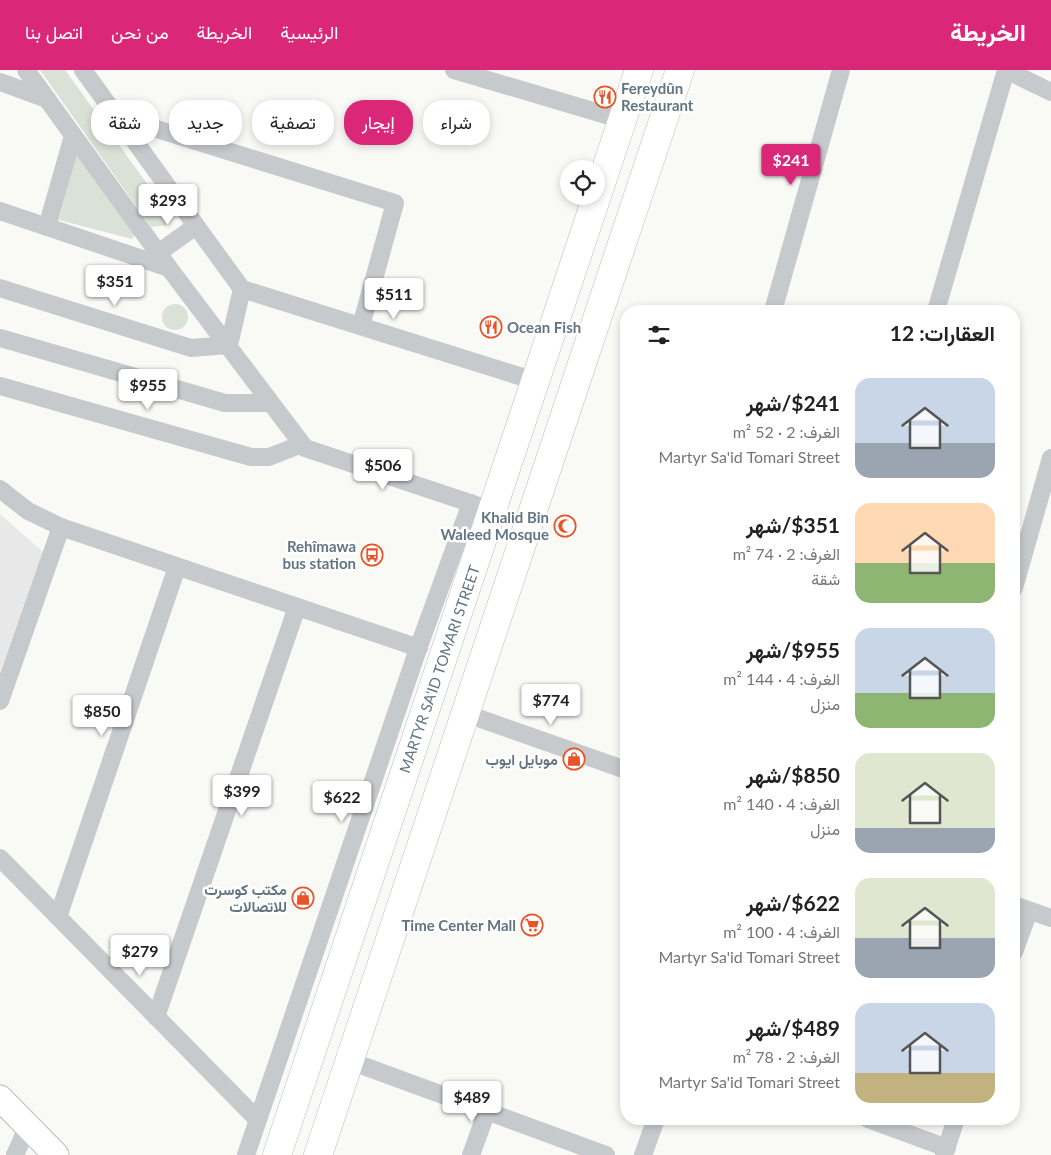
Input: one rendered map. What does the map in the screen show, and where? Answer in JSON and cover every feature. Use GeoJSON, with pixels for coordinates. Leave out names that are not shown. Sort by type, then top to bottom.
{"type":"FeatureCollection","features":[{"type":"Feature","properties":{"kind":"main road","name":"MARTYR SA'ID TOMARI STREET"},"geometry":{"type":"LineString","coordinates":[[277,1155],[482,507],[536,381],[639,70]]}},
{"type":"Feature","properties":{"kind":"main road"},"geometry":{"type":"LineString","coordinates":[[318,1155],[680,70]]}},
{"type":"Feature","properties":{"kind":"main road"},"geometry":{"type":"LineString","coordinates":[[0,1098],[56,1155]]}},
{"type":"Feature","properties":{"kind":"street"},"geometry":{"type":"LineString","coordinates":[[26,70],[169,268],[229,345],[269,403],[305,448],[482,507],[418,648],[246,1155]]}},
{"type":"Feature","properties":{"kind":"street"},"geometry":{"type":"LineString","coordinates":[[83,70],[105,100]]}},
{"type":"Feature","properties":{"kind":"street"},"geometry":{"type":"LineString","coordinates":[[454,70],[623,120]]}},
{"type":"Feature","properties":{"kind":"street"},"geometry":{"type":"LineString","coordinates":[[775,305],[841,70]]}},
{"type":"Feature","properties":{"kind":"street"},"geometry":{"type":"LineString","coordinates":[[938,305],[1006,70],[1051,92]]}},
{"type":"Feature","properties":{"kind":"street"},"geometry":{"type":"LineString","coordinates":[[0,82],[47,99]]}},
{"type":"Feature","properties":{"kind":"street"},"geometry":{"type":"LineString","coordinates":[[159,130],[395,203],[361,326]]}},
{"type":"Feature","properties":{"kind":"street"},"geometry":{"type":"LineString","coordinates":[[47,227],[73,136]]}},
{"type":"Feature","properties":{"kind":"street"},"geometry":{"type":"LineString","coordinates":[[138,145],[242,290],[536,381]]}},
{"type":"Feature","properties":{"kind":"street"},"geometry":{"type":"LineString","coordinates":[[0,211],[169,268]]}},
{"type":"Feature","properties":{"kind":"street"},"geometry":{"type":"LineString","coordinates":[[158,253],[196,226]]}},
{"type":"Feature","properties":{"kind":"street"},"geometry":{"type":"LineString","coordinates":[[0,288],[191,348],[229,345]]}},
{"type":"Feature","properties":{"kind":"street"},"geometry":{"type":"LineString","coordinates":[[229,345],[242,290]]}},
{"type":"Feature","properties":{"kind":"street"},"geometry":{"type":"LineString","coordinates":[[0,338],[225,404],[269,403]]}},
{"type":"Feature","properties":{"kind":"street"},"geometry":{"type":"LineString","coordinates":[[0,386],[251,457],[269,458],[302,444]]}},
{"type":"Feature","properties":{"kind":"street"},"geometry":{"type":"LineString","coordinates":[[1020,567],[1051,458]]}},
{"type":"Feature","properties":{"kind":"street"},"geometry":{"type":"LineString","coordinates":[[0,489],[28,511],[61,527],[418,648]]}},
{"type":"Feature","properties":{"kind":"street"},"geometry":{"type":"LineString","coordinates":[[0,701],[61,527]]}},
{"type":"Feature","properties":{"kind":"street"},"geometry":{"type":"LineString","coordinates":[[58,917],[177,567]]}},
{"type":"Feature","properties":{"kind":"street"},"geometry":{"type":"LineString","coordinates":[[156,1017],[297,607]]}},
{"type":"Feature","properties":{"kind":"street"},"geometry":{"type":"LineString","coordinates":[[464,713],[620,768]]}},
{"type":"Feature","properties":{"kind":"street"},"geometry":{"type":"LineString","coordinates":[[0,858],[258,1120]]}},
{"type":"Feature","properties":{"kind":"street"},"geometry":{"type":"LineString","coordinates":[[1021,908],[1051,918]]}},
{"type":"Feature","properties":{"kind":"street"},"geometry":{"type":"LineString","coordinates":[[350,1061],[606,1155]]}},
{"type":"Feature","properties":{"kind":"street"},"geometry":{"type":"LineString","coordinates":[[471,1155],[486,1111]]}},
{"type":"Feature","properties":{"kind":"street"},"geometry":{"type":"LineString","coordinates":[[643,1155],[654,1125]]}},
{"type":"Feature","properties":{"kind":"street"},"geometry":{"type":"LineString","coordinates":[[882,1125],[946,1152],[954,1125]]}},
{"type":"Feature","properties":{"kind":"street"},"geometry":{"type":"LineString","coordinates":[[15,1155],[28,1126]]}},
{"type":"Feature","properties":{"kind":"shaded area"},"geometry":{"type":"Polygon","coordinates":[[[40,70],[65,70],[91,106],[91,142],[40,70]]]}},
{"type":"Feature","properties":{"kind":"shaded area"},"geometry":{"type":"Polygon","coordinates":[[[93,145],[119,145],[171,217],[168,225],[151,227],[93,145]]]}},
{"type":"Feature","properties":{"kind":"shaded area"},"geometry":{"type":"Polygon","coordinates":[[[77,154],[137,231],[132,239],[59,220],[77,154]]]}},
{"type":"Feature","properties":{"kind":"shaded area"},"geometry":{"type":"Polygon","coordinates":[[[175,304],[184,308],[188,317],[184,326],[175,330],[166,326],[162,317],[166,308],[175,304]]]}},
{"type":"Feature","properties":{"kind":"shaded area"},"geometry":{"type":"Polygon","coordinates":[[[0,514],[43,552],[0,672],[0,514]]]}},
{"type":"Feature","properties":{"kind":"place","name":"Fereydûn Restaurant"},"geometry":{"type":"Point","coordinates":[605,97]}},
{"type":"Feature","properties":{"kind":"place","name":"Ocean Fish"},"geometry":{"type":"Point","coordinates":[491,327]}},
{"type":"Feature","properties":{"kind":"place","name":"Khalid Bin Waleed Mosque"},"geometry":{"type":"Point","coordinates":[565,526]}},
{"type":"Feature","properties":{"kind":"place","name":"Rehîmawa bus station"},"geometry":{"type":"Point","coordinates":[372,555]}},
{"type":"Feature","properties":{"kind":"place","name":"موبايل ايوب"},"geometry":{"type":"Point","coordinates":[574,759]}},
{"type":"Feature","properties":{"kind":"place","name":"مكتب كوسرت للاتصالات"},"geometry":{"type":"Point","coordinates":[303,898]}},
{"type":"Feature","properties":{"kind":"place","name":"Time Center Mall"},"geometry":{"type":"Point","coordinates":[532,925]}}]}
